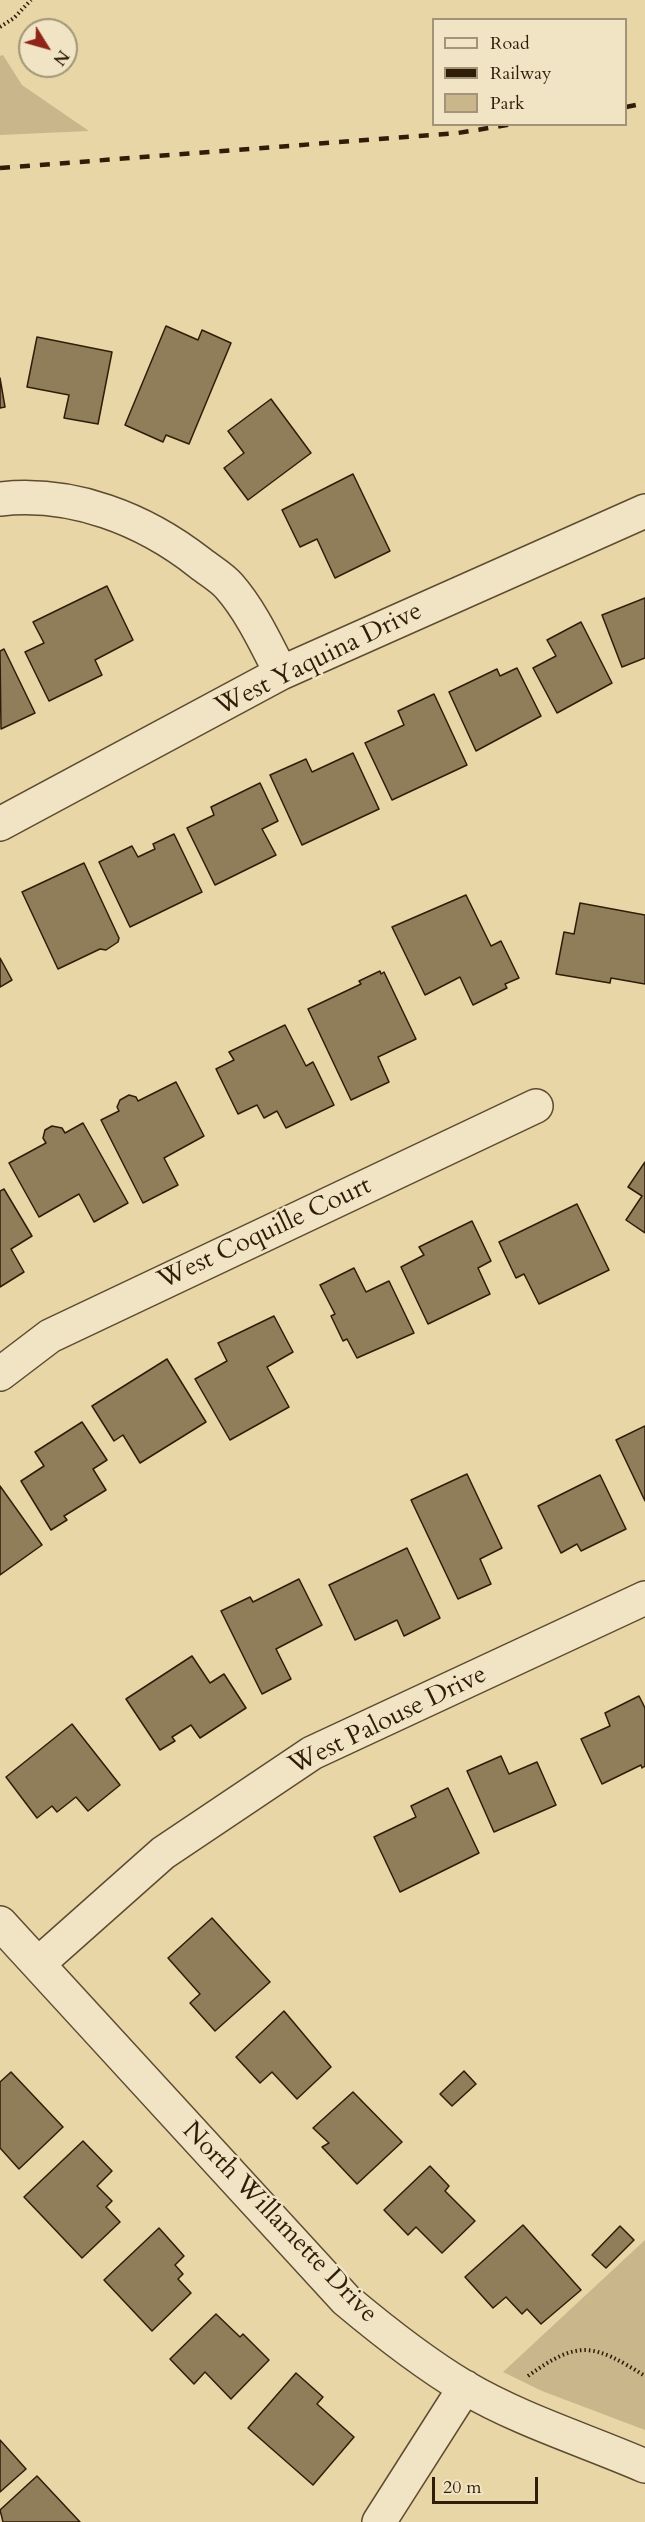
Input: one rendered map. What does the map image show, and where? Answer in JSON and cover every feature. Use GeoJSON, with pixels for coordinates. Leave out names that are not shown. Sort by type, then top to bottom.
{"type":"FeatureCollection","features":[{"type":"Feature","properties":{"kind":"street"},"geometry":{"type":"LineString","coordinates":[[0,499],[26,496],[85,503],[135,522],[183,549],[229,586],[258,628],[281,673]]}},
{"type":"Feature","properties":{"kind":"street","name":"West Yaquina Drive"},"geometry":{"type":"LineString","coordinates":[[0,824],[281,673],[645,511]]}},
{"type":"Feature","properties":{"kind":"street","name":"West Coquille Court"},"geometry":{"type":"LineString","coordinates":[[0,1374],[50,1336],[536,1106]]}},
{"type":"Feature","properties":{"kind":"street","name":"West Palouse Drive"},"geometry":{"type":"LineString","coordinates":[[38,1964],[163,1853],[312,1754],[645,1598]]}},
{"type":"Feature","properties":{"kind":"street","name":"North Willamette Drive"},"geometry":{"type":"LineString","coordinates":[[0,1923],[346,2300],[389,2337],[465,2387],[514,2412],[645,2466]]}},
{"type":"Feature","properties":{"kind":"street"},"geometry":{"type":"LineString","coordinates":[[380,2522],[465,2387]]}},
{"type":"Feature","properties":{"kind":"path"},"geometry":{"type":"LineString","coordinates":[[0,27],[31,0]]}},
{"type":"Feature","properties":{"kind":"path"},"geometry":{"type":"LineString","coordinates":[[528,2376],[556,2355],[577,2349],[602,2351],[645,2376]]}},
{"type":"Feature","properties":{"kind":"green space"},"geometry":{"type":"Polygon","coordinates":[[[3,55],[22,85],[89,131],[0,135],[0,56],[3,55]]]}},
{"type":"Feature","properties":{"kind":"green space"},"geometry":{"type":"Polygon","coordinates":[[[645,2240],[645,2430],[542,2391],[503,2372],[645,2240]]]}},
{"type":"Feature","properties":{"kind":"building"},"geometry":{"type":"Polygon","coordinates":[[[166,326],[198,340],[202,330],[231,343],[189,444],[166,435],[163,442],[125,425],[166,326]]]}},
{"type":"Feature","properties":{"kind":"building"},"geometry":{"type":"Polygon","coordinates":[[[37,337],[112,352],[98,424],[64,418],[69,395],[27,387],[37,337]]]}},
{"type":"Feature","properties":{"kind":"building"},"geometry":{"type":"Polygon","coordinates":[[[0,378],[5,407],[0,408],[0,378]]]}},
{"type":"Feature","properties":{"kind":"building"},"geometry":{"type":"Polygon","coordinates":[[[271,399],[311,453],[248,500],[224,468],[244,453],[228,431],[271,399]]]}},
{"type":"Feature","properties":{"kind":"building"},"geometry":{"type":"Polygon","coordinates":[[[353,474],[390,551],[335,578],[317,539],[300,547],[282,510],[353,474]]]}},
{"type":"Feature","properties":{"kind":"building"},"geometry":{"type":"Polygon","coordinates":[[[107,586],[133,640],[95,660],[102,675],[49,701],[25,652],[44,643],[33,622],[107,586]]]}},
{"type":"Feature","properties":{"kind":"building"},"geometry":{"type":"Polygon","coordinates":[[[645,598],[645,658],[622,667],[602,615],[645,598]]]}},
{"type":"Feature","properties":{"kind":"building"},"geometry":{"type":"Polygon","coordinates":[[[581,622],[612,683],[557,713],[533,668],[556,656],[547,640],[581,622]]]}},
{"type":"Feature","properties":{"kind":"building"},"geometry":{"type":"Polygon","coordinates":[[[4,649],[35,713],[1,729],[0,651],[4,649]]]}},
{"type":"Feature","properties":{"kind":"building"},"geometry":{"type":"Polygon","coordinates":[[[517,668],[541,716],[476,751],[449,692],[497,669],[500,676],[517,668]]]}},
{"type":"Feature","properties":{"kind":"building"},"geometry":{"type":"Polygon","coordinates":[[[434,694],[467,765],[392,800],[365,743],[404,725],[398,711],[434,694]]]}},
{"type":"Feature","properties":{"kind":"building"},"geometry":{"type":"Polygon","coordinates":[[[353,753],[379,809],[302,845],[270,775],[306,759],[312,772],[353,753]]]}},
{"type":"Feature","properties":{"kind":"building"},"geometry":{"type":"Polygon","coordinates":[[[260,783],[278,821],[262,829],[276,855],[215,885],[187,828],[214,815],[211,807],[260,783]]]}},
{"type":"Feature","properties":{"kind":"building"},"geometry":{"type":"Polygon","coordinates":[[[174,834],[202,892],[130,927],[99,862],[132,846],[138,857],[155,849],[153,844],[174,834]]]}},
{"type":"Feature","properties":{"kind":"building"},"geometry":{"type":"Polygon","coordinates":[[[84,863],[119,938],[118,942],[106,950],[100,949],[58,969],[22,892],[84,863]]]}},
{"type":"Feature","properties":{"kind":"building"},"geometry":{"type":"Polygon","coordinates":[[[466,895],[491,946],[501,941],[519,978],[505,984],[507,988],[473,1005],[460,977],[425,995],[392,927],[466,895]]]}},
{"type":"Feature","properties":{"kind":"building"},"geometry":{"type":"Polygon","coordinates":[[[580,903],[645,915],[645,984],[611,978],[610,983],[556,974],[564,932],[574,934],[580,903]]]}},
{"type":"Feature","properties":{"kind":"building"},"geometry":{"type":"Polygon","coordinates":[[[0,958],[12,980],[0,987],[0,958]]]}},
{"type":"Feature","properties":{"kind":"building"},"geometry":{"type":"Polygon","coordinates":[[[380,971],[381,974],[384,972],[416,1039],[378,1057],[389,1082],[351,1100],[308,1009],[361,984],[359,981],[380,971]]]}},
{"type":"Feature","properties":{"kind":"building"},"geometry":{"type":"Polygon","coordinates":[[[285,1025],[306,1066],[313,1062],[334,1105],[286,1128],[277,1111],[264,1118],[257,1105],[238,1114],[216,1069],[234,1060],[229,1052],[285,1025]]]}},
{"type":"Feature","properties":{"kind":"building"},"geometry":{"type":"Polygon","coordinates":[[[176,1082],[204,1136],[164,1158],[178,1185],[143,1203],[101,1120],[119,1111],[117,1107],[120,1100],[129,1095],[136,1097],[138,1101],[176,1082]]]}},
{"type":"Feature","properties":{"kind":"building"},"geometry":{"type":"Polygon","coordinates":[[[83,1123],[128,1203],[94,1222],[79,1194],[39,1217],[9,1163],[46,1143],[43,1138],[45,1130],[52,1126],[62,1128],[65,1133],[83,1123]]]}},
{"type":"Feature","properties":{"kind":"building"},"geometry":{"type":"Polygon","coordinates":[[[645,1162],[645,1233],[626,1220],[642,1196],[628,1187],[645,1162]]]}},
{"type":"Feature","properties":{"kind":"building"},"geometry":{"type":"Polygon","coordinates":[[[4,1189],[32,1236],[11,1249],[24,1272],[0,1287],[0,1191],[4,1189]]]}},
{"type":"Feature","properties":{"kind":"building"},"geometry":{"type":"Polygon","coordinates":[[[577,1204],[609,1270],[539,1304],[524,1274],[516,1278],[499,1242],[577,1204]]]}},
{"type":"Feature","properties":{"kind":"building"},"geometry":{"type":"Polygon","coordinates":[[[472,1221],[491,1261],[478,1268],[490,1294],[428,1324],[401,1267],[424,1255],[419,1247],[472,1221]]]}},
{"type":"Feature","properties":{"kind":"building"},"geometry":{"type":"Polygon","coordinates":[[[354,1268],[366,1292],[389,1281],[414,1333],[357,1358],[347,1339],[343,1341],[331,1316],[335,1314],[320,1285],[354,1268]]]}},
{"type":"Feature","properties":{"kind":"building"},"geometry":{"type":"Polygon","coordinates":[[[274,1316],[293,1352],[267,1367],[289,1407],[230,1440],[195,1379],[227,1361],[218,1343],[274,1316]]]}},
{"type":"Feature","properties":{"kind":"building"},"geometry":{"type":"Polygon","coordinates":[[[167,1359],[206,1422],[140,1463],[123,1435],[114,1441],[92,1406],[167,1359]]]}},
{"type":"Feature","properties":{"kind":"building"},"geometry":{"type":"Polygon","coordinates":[[[82,1422],[107,1460],[93,1469],[106,1490],[64,1516],[67,1520],[51,1530],[21,1481],[44,1466],[35,1452],[82,1422]]]}},
{"type":"Feature","properties":{"kind":"building"},"geometry":{"type":"Polygon","coordinates":[[[645,1426],[645,1501],[616,1440],[645,1426]]]}},
{"type":"Feature","properties":{"kind":"building"},"geometry":{"type":"Polygon","coordinates":[[[467,1474],[502,1548],[480,1559],[491,1584],[458,1599],[411,1500],[467,1474]]]}},
{"type":"Feature","properties":{"kind":"building"},"geometry":{"type":"Polygon","coordinates":[[[600,1475],[626,1529],[581,1551],[577,1544],[561,1553],[538,1506],[600,1475]]]}},
{"type":"Feature","properties":{"kind":"building"},"geometry":{"type":"Polygon","coordinates":[[[0,1486],[42,1545],[0,1575],[0,1486]]]}},
{"type":"Feature","properties":{"kind":"building"},"geometry":{"type":"Polygon","coordinates":[[[407,1548],[440,1618],[404,1636],[397,1620],[355,1640],[329,1585],[407,1548]]]}},
{"type":"Feature","properties":{"kind":"building"},"geometry":{"type":"Polygon","coordinates":[[[299,1579],[322,1625],[276,1649],[291,1679],[262,1694],[221,1611],[250,1597],[253,1602],[299,1579]]]}},
{"type":"Feature","properties":{"kind":"building"},"geometry":{"type":"Polygon","coordinates":[[[192,1656],[210,1683],[224,1674],[246,1708],[200,1738],[191,1725],[172,1737],[175,1741],[160,1750],[126,1699],[192,1656]]]}},
{"type":"Feature","properties":{"kind":"building"},"geometry":{"type":"Polygon","coordinates":[[[639,1696],[645,1708],[645,1766],[642,1768],[641,1765],[602,1784],[581,1739],[610,1726],[605,1713],[639,1696]]]}},
{"type":"Feature","properties":{"kind":"building"},"geometry":{"type":"Polygon","coordinates":[[[72,1724],[120,1785],[88,1811],[76,1797],[57,1812],[52,1806],[37,1818],[6,1777],[72,1724]]]}},
{"type":"Feature","properties":{"kind":"building"},"geometry":{"type":"Polygon","coordinates":[[[501,1756],[509,1774],[537,1762],[556,1805],[494,1832],[467,1771],[501,1756]]]}},
{"type":"Feature","properties":{"kind":"building"},"geometry":{"type":"Polygon","coordinates":[[[448,1788],[479,1853],[400,1892],[374,1837],[416,1817],[411,1806],[448,1788]]]}},
{"type":"Feature","properties":{"kind":"building"},"geometry":{"type":"Polygon","coordinates":[[[212,1918],[270,1982],[215,2031],[190,2003],[200,1994],[168,1958],[212,1918]]]}},
{"type":"Feature","properties":{"kind":"building"},"geometry":{"type":"Polygon","coordinates":[[[284,2011],[331,2067],[297,2099],[272,2072],[260,2083],[236,2057],[284,2011]]]}},
{"type":"Feature","properties":{"kind":"building"},"geometry":{"type":"Polygon","coordinates":[[[464,2071],[476,2084],[452,2106],[440,2094],[464,2071]]]}},
{"type":"Feature","properties":{"kind":"building"},"geometry":{"type":"Polygon","coordinates":[[[11,2072],[63,2127],[19,2169],[0,2148],[0,2082],[11,2072]]]}},
{"type":"Feature","properties":{"kind":"building"},"geometry":{"type":"Polygon","coordinates":[[[353,2092],[402,2142],[357,2184],[322,2147],[329,2143],[313,2128],[353,2092]]]}},
{"type":"Feature","properties":{"kind":"building"},"geometry":{"type":"Polygon","coordinates":[[[83,2141],[112,2171],[97,2186],[112,2201],[106,2207],[120,2222],[82,2258],[24,2197],[83,2141]]]}},
{"type":"Feature","properties":{"kind":"building"},"geometry":{"type":"Polygon","coordinates":[[[430,2166],[449,2186],[445,2191],[475,2221],[442,2253],[416,2227],[408,2235],[384,2210],[430,2166]]]}},
{"type":"Feature","properties":{"kind":"building"},"geometry":{"type":"Polygon","coordinates":[[[523,2225],[581,2290],[541,2324],[527,2309],[522,2314],[506,2297],[493,2308],[465,2277],[523,2225]]]}},
{"type":"Feature","properties":{"kind":"building"},"geometry":{"type":"Polygon","coordinates":[[[620,2226],[634,2240],[606,2268],[592,2255],[620,2226]]]}},
{"type":"Feature","properties":{"kind":"building"},"geometry":{"type":"Polygon","coordinates":[[[159,2228],[184,2256],[175,2265],[183,2274],[178,2279],[191,2293],[152,2331],[104,2280],[159,2228]]]}},
{"type":"Feature","properties":{"kind":"building"},"geometry":{"type":"Polygon","coordinates":[[[216,2314],[240,2337],[243,2334],[269,2360],[231,2399],[205,2372],[194,2384],[170,2359],[216,2314]]]}},
{"type":"Feature","properties":{"kind":"building"},"geometry":{"type":"Polygon","coordinates":[[[296,2373],[323,2397],[317,2404],[354,2437],[313,2485],[248,2428],[296,2373]]]}},
{"type":"Feature","properties":{"kind":"building"},"geometry":{"type":"Polygon","coordinates":[[[0,2440],[26,2469],[0,2492],[0,2440]]]}},
{"type":"Feature","properties":{"kind":"building"},"geometry":{"type":"Polygon","coordinates":[[[37,2476],[80,2522],[3,2522],[0,2510],[37,2476]]]}},
{"type":"Feature","properties":{"kind":"railway"},"geometry":{"type":"LineString","coordinates":[[627,107],[645,103]]}},
{"type":"Feature","properties":{"kind":"railway"},"geometry":{"type":"LineString","coordinates":[[0,168],[458,133],[501,126]]}}]}
